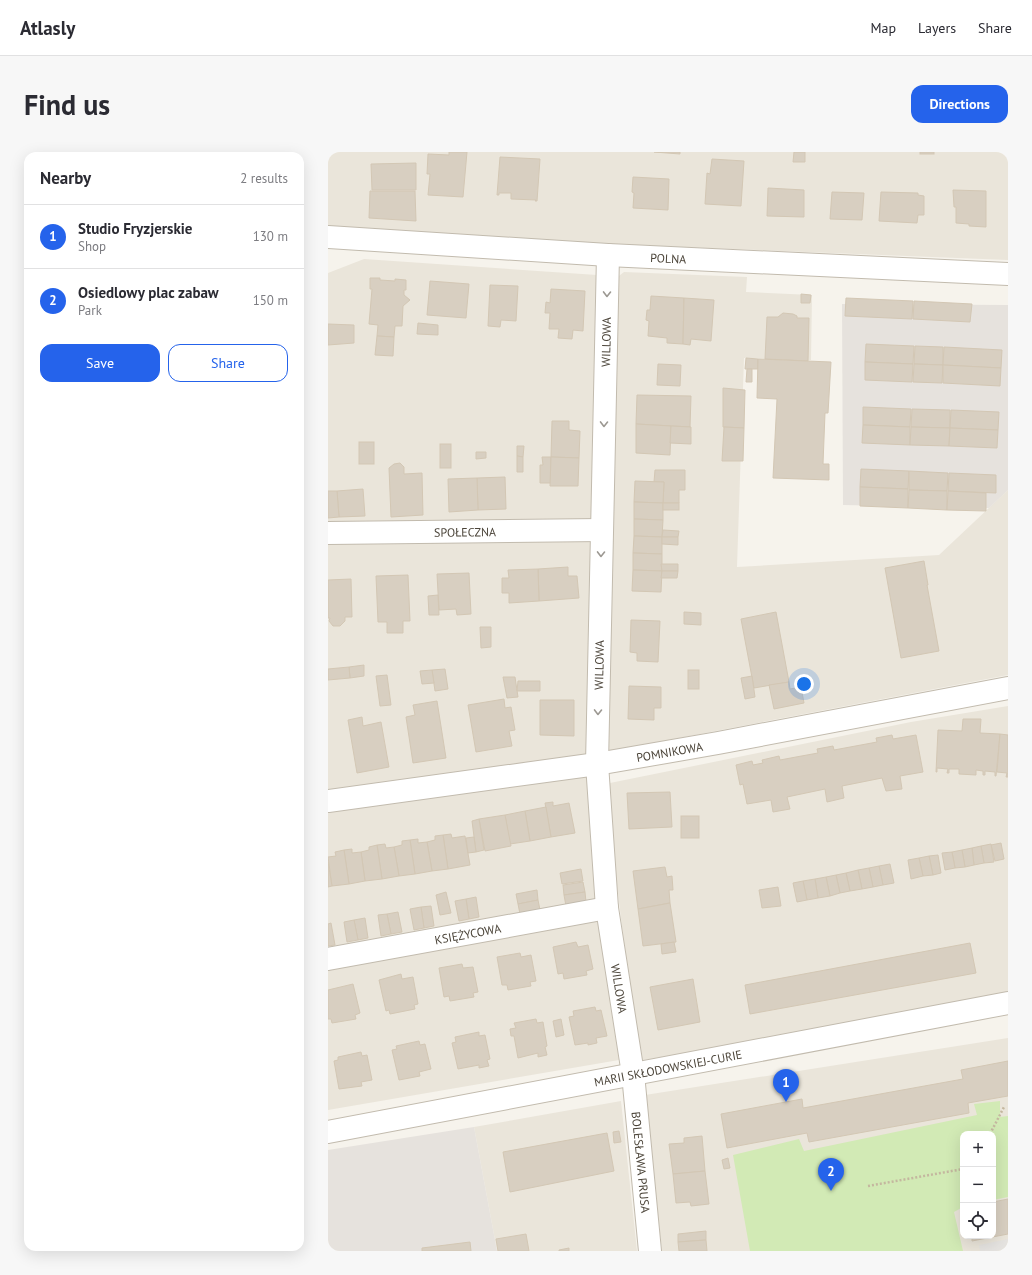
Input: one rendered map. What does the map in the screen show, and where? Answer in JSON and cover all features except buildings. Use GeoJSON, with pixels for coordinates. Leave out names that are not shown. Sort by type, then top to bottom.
{"type":"FeatureCollection","features":[{"type":"Feature","properties":{"kind":"street","name":"POLNA"},"geometry":{"type":"LineString","coordinates":[[328,237],[608,255],[1008,274]]}},
{"type":"Feature","properties":{"kind":"street","name":"WILLOWA"},"geometry":{"type":"LineString","coordinates":[[608,255],[597,764],[607,908],[633,1074]]}},
{"type":"Feature","properties":{"kind":"street","name":"SPOŁECZNA"},"geometry":{"type":"LineString","coordinates":[[328,533],[602,530]]}},
{"type":"Feature","properties":{"kind":"street","name":"POMNIKOWA"},"geometry":{"type":"LineString","coordinates":[[328,801],[597,764],[726,742],[1008,688]]}},
{"type":"Feature","properties":{"kind":"street","name":"KSIĘŻYCOWA"},"geometry":{"type":"LineString","coordinates":[[328,959],[607,908]]}},
{"type":"Feature","properties":{"kind":"street","name":"MARII SKŁODOWSKIEJ-CURIE"},"geometry":{"type":"LineString","coordinates":[[328,1132],[1008,1003]]}},
{"type":"Feature","properties":{"kind":"street","name":"BOLESŁAWA PRUSA"},"geometry":{"type":"LineString","coordinates":[[633,1074],[650,1251]]}},
{"type":"Feature","properties":{"kind":"path"},"geometry":{"type":"LineString","coordinates":[[992,1131],[1004,1107]]}},
{"type":"Feature","properties":{"kind":"path"},"geometry":{"type":"LineString","coordinates":[[868,1186],[960,1170]]}},
{"type":"Feature","properties":{"kind":"shaded area"},"geometry":{"type":"Polygon","coordinates":[[[328,152],[1008,152],[1008,260],[501,240],[328,230],[328,152]]]}},
{"type":"Feature","properties":{"kind":"shaded area"},"geometry":{"type":"Polygon","coordinates":[[[364,259],[597,275],[595,877],[619,1060],[328,1110],[328,273],[364,259]]]}},
{"type":"Feature","properties":{"kind":"shaded area"},"geometry":{"type":"Polygon","coordinates":[[[624,272],[747,277],[746,292],[812,295],[811,360],[744,358],[737,567],[939,555],[1008,490],[1008,675],[606,752],[615,279],[624,272]]]}},
{"type":"Feature","properties":{"kind":"shaded area"},"geometry":{"type":"Polygon","coordinates":[[[842,304],[1008,305],[1008,490],[989,508],[843,505],[842,304]]]}},
{"type":"Feature","properties":{"kind":"shaded area"},"geometry":{"type":"Polygon","coordinates":[[[1008,706],[1008,998],[638,1061],[605,784],[911,722],[1008,706]]]}},
{"type":"Feature","properties":{"kind":"shaded area"},"geometry":{"type":"Polygon","coordinates":[[[1008,1038],[1008,1251],[662,1251],[645,1095],[1008,1038]]]}},
{"type":"Feature","properties":{"kind":"shaded area"},"geometry":{"type":"Polygon","coordinates":[[[621,1101],[637,1251],[497,1251],[474,1127],[621,1101]]]}},
{"type":"Feature","properties":{"kind":"shaded area"},"geometry":{"type":"Polygon","coordinates":[[[474,1127],[497,1251],[328,1251],[328,1150],[474,1127]]]}},
{"type":"Feature","properties":{"kind":"shaded area"},"geometry":{"type":"Polygon","coordinates":[[[1008,1239],[1008,1251],[980,1251],[979,1245],[1008,1239]]]}},
{"type":"Feature","properties":{"kind":"green space"},"geometry":{"type":"Polygon","coordinates":[[[1000,1101],[1000,1117],[1008,1116],[1008,1197],[996,1199],[996,1131],[960,1131],[960,1209],[954,1212],[963,1251],[750,1251],[733,1155],[799,1139],[804,1151],[977,1115],[974,1104],[1000,1101]]]}},
{"type":"Feature","properties":{"kind":"place","name":"Studio Fryzjerskie"},"geometry":{"type":"Point","coordinates":[786,1102]}},
{"type":"Feature","properties":{"kind":"place","name":"Osiedlowy plac zabaw"},"geometry":{"type":"Point","coordinates":[831,1191]}}]}
